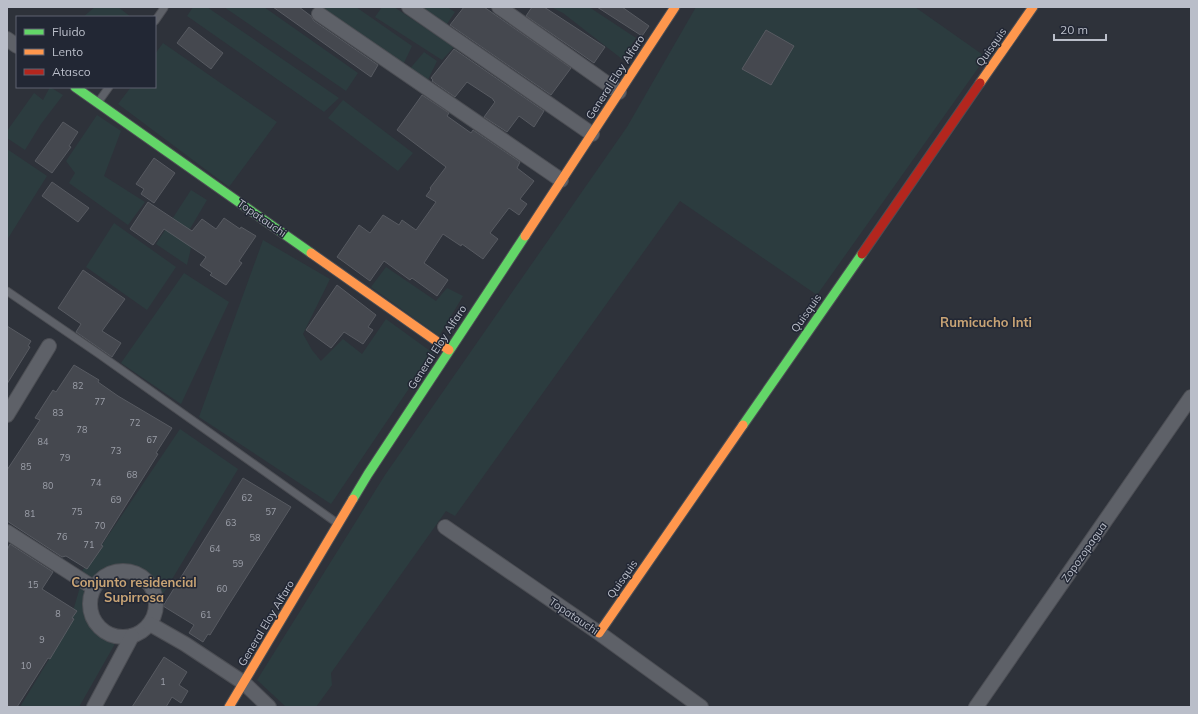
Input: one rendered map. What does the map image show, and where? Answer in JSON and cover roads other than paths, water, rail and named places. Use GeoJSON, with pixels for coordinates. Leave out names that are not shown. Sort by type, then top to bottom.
{"type":"FeatureCollection","features":[{"type":"Feature","properties":{"kind":"street"},"geometry":{"type":"LineString","coordinates":[[409,7],[592,134]]}},
{"type":"Feature","properties":{"kind":"street"},"geometry":{"type":"LineString","coordinates":[[499,7],[619,92]]}},
{"type":"Feature","properties":{"kind":"street","name":"General Eloy Alfaro"},"geometry":{"type":"LineString","coordinates":[[229,707],[368,474],[675,7]]}},
{"type":"Feature","properties":{"kind":"street","name":"Quisquis"},"geometry":{"type":"LineString","coordinates":[[599,633],[1033,7]]}},
{"type":"Feature","properties":{"kind":"street"},"geometry":{"type":"LineString","coordinates":[[319,14],[561,180]]}},
{"type":"Feature","properties":{"kind":"street"},"geometry":{"type":"LineString","coordinates":[[7,39],[16,45]]}},
{"type":"Feature","properties":{"kind":"street","name":"Topatauchi"},"geometry":{"type":"LineString","coordinates":[[76,88],[450,350]]}},
{"type":"Feature","properties":{"kind":"street"},"geometry":{"type":"LineString","coordinates":[[7,415],[49,346]]}},
{"type":"Feature","properties":{"kind":"street","name":"Zopozopagua"},"geometry":{"type":"LineString","coordinates":[[976,707],[1191,397]]}},
{"type":"Feature","properties":{"kind":"street","name":"Topatauchi"},"geometry":{"type":"LineString","coordinates":[[445,527],[599,633],[700,707]]}},
{"type":"Feature","properties":{"kind":"street"},"geometry":{"type":"LineString","coordinates":[[7,532],[94,588]]}},
{"type":"Feature","properties":{"kind":"street"},"geometry":{"type":"LineString","coordinates":[[121,571],[132,572],[142,576],[150,583],[155,593],[155,614],[150,624],[142,631],[132,636],[110,634],[101,628],[94,619],[90,609],[94,588],[101,579],[110,573],[121,571]]}},
{"type":"Feature","properties":{"kind":"street"},"geometry":{"type":"LineString","coordinates":[[150,624],[185,644],[244,683],[270,707]]}},
{"type":"Feature","properties":{"kind":"street"},"geometry":{"type":"LineString","coordinates":[[94,707],[132,636]]}},
{"type":"Feature","properties":{"kind":"lane"},"geometry":{"type":"LineString","coordinates":[[156,20],[164,8]]}},
{"type":"Feature","properties":{"kind":"lane"},"geometry":{"type":"LineString","coordinates":[[98,103],[108,88]]}},
{"type":"Feature","properties":{"kind":"lane"},"geometry":{"type":"LineString","coordinates":[[7,291],[99,354],[339,524]]}},
{"type":"Feature","properties":{"kind":"district","name":"Rumicucho Inti"},"geometry":{"type":"Point","coordinates":[986,322]}},
{"type":"Feature","properties":{"kind":"district","name":"Conjunto residencial Supirrosa"},"geometry":{"type":"Point","coordinates":[134,590]}}]}
